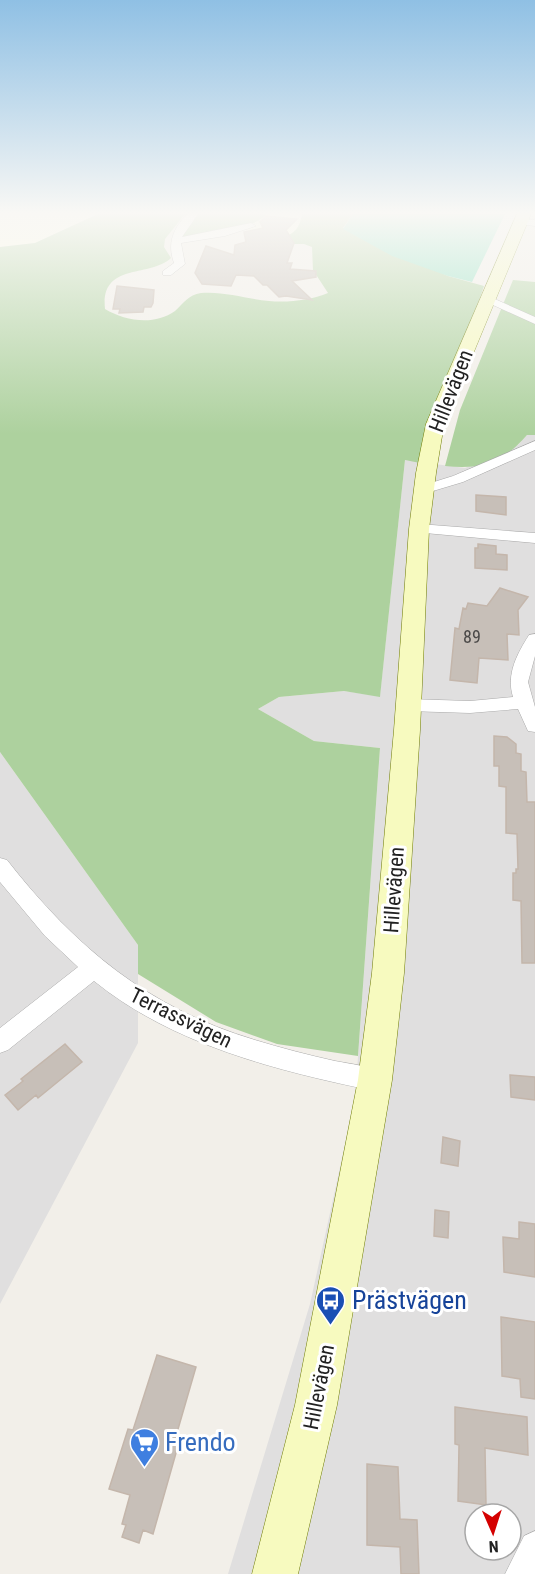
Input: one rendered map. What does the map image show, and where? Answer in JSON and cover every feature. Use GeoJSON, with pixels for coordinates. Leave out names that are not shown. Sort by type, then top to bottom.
{"type":"FeatureCollection","features":[{"type":"Feature","properties":{"kind":"street","name":"Hillevägen"},"geometry":{"type":"LineString","coordinates":[[275,1574],[316,1405],[375,1080],[388,973],[423,490],[435,424],[494,287]]}},
{"type":"Feature","properties":{"kind":"street"},"geometry":{"type":"LineString","coordinates":[[488,299],[535,321]]}},
{"type":"Feature","properties":{"kind":"street"},"geometry":{"type":"LineString","coordinates":[[423,490],[458,479],[535,445]]}},
{"type":"Feature","properties":{"kind":"street"},"geometry":{"type":"LineString","coordinates":[[419,529],[535,538]]}},
{"type":"Feature","properties":{"kind":"street"},"geometry":{"type":"LineString","coordinates":[[535,639],[519,672],[523,702],[535,726]]}},
{"type":"Feature","properties":{"kind":"street"},"geometry":{"type":"LineString","coordinates":[[408,705],[470,707],[523,702]]}},
{"type":"Feature","properties":{"kind":"street","name":"Terrassvägen"},"geometry":{"type":"LineString","coordinates":[[0,866],[43,920],[94,968],[156,1011],[218,1039],[269,1057],[375,1080]]}},
{"type":"Feature","properties":{"kind":"street"},"geometry":{"type":"LineString","coordinates":[[0,1042],[94,968]]}},
{"type":"Feature","properties":{"kind":"street"},"geometry":{"type":"LineString","coordinates":[[521,1574],[535,1547]]}},
{"type":"Feature","properties":{"kind":"shaded area"},"geometry":{"type":"Polygon","coordinates":[[[527,435],[535,435],[535,1574],[228,1574],[310,1304],[355,1099],[380,748],[314,741],[258,709],[279,697],[344,691],[380,696],[405,460],[465,468],[518,445],[527,435]]]}},
{"type":"Feature","properties":{"kind":"shaded area"},"geometry":{"type":"Polygon","coordinates":[[[0,752],[138,945],[138,1043],[0,1304],[0,752]]]}},
{"type":"Feature","properties":{"kind":"green space"},"geometry":{"type":"Polygon","coordinates":[[[0,287],[109,287],[105,309],[130,319],[149,320],[167,316],[189,297],[201,293],[218,293],[284,302],[328,293],[324,287],[484,287],[465,342],[426,430],[420,463],[405,460],[380,697],[344,691],[279,697],[258,709],[314,741],[380,748],[358,1056],[277,1044],[216,1022],[138,974],[138,945],[0,752],[0,287]]]}},
{"type":"Feature","properties":{"kind":"green space"},"geometry":{"type":"Polygon","coordinates":[[[510,287],[535,287],[535,435],[527,435],[509,452],[490,462],[469,467],[445,466],[460,410],[510,287]]]}},
{"type":"Feature","properties":{"kind":"building"},"geometry":{"type":"Polygon","coordinates":[[[117,287],[154,290],[151,307],[144,307],[143,312],[119,313],[120,309],[113,309],[117,287]]]}},
{"type":"Feature","properties":{"kind":"building"},"geometry":{"type":"Polygon","coordinates":[[[269,287],[299,287],[312,300],[286,296],[279,297],[269,287]]]}},
{"type":"Feature","properties":{"kind":"building"},"geometry":{"type":"Polygon","coordinates":[[[476,495],[506,497],[506,515],[476,511],[476,495]]]}},
{"type":"Feature","properties":{"kind":"building"},"geometry":{"type":"Polygon","coordinates":[[[478,544],[496,546],[496,554],[507,555],[507,570],[475,568],[475,548],[478,548],[478,544]]]}},
{"type":"Feature","properties":{"kind":"building"},"geometry":{"type":"Polygon","coordinates":[[[500,588],[528,597],[518,610],[519,635],[507,634],[508,660],[479,658],[477,683],[450,680],[455,628],[459,629],[463,608],[466,609],[468,603],[487,606],[500,588]]]}},
{"type":"Feature","properties":{"kind":"building"},"geometry":{"type":"Polygon","coordinates":[[[494,736],[507,737],[516,744],[516,753],[521,754],[521,771],[526,772],[527,802],[535,802],[535,963],[522,963],[521,901],[513,900],[513,873],[516,873],[518,869],[517,834],[506,833],[506,787],[499,786],[499,766],[494,766],[494,736]]]}},
{"type":"Feature","properties":{"kind":"building"},"geometry":{"type":"Polygon","coordinates":[[[65,1044],[82,1062],[38,1098],[36,1095],[18,1110],[5,1095],[23,1081],[21,1079],[65,1044]]]}},
{"type":"Feature","properties":{"kind":"building"},"geometry":{"type":"Polygon","coordinates":[[[510,1075],[535,1077],[535,1100],[511,1097],[510,1075]]]}},
{"type":"Feature","properties":{"kind":"building"},"geometry":{"type":"Polygon","coordinates":[[[443,1137],[460,1141],[458,1166],[441,1163],[443,1137]]]}},
{"type":"Feature","properties":{"kind":"building"},"geometry":{"type":"Polygon","coordinates":[[[435,1210],[449,1212],[448,1238],[434,1236],[435,1210]]]}},
{"type":"Feature","properties":{"kind":"building"},"geometry":{"type":"Polygon","coordinates":[[[519,1222],[535,1224],[535,1277],[504,1272],[503,1237],[519,1239],[519,1222]]]}},
{"type":"Feature","properties":{"kind":"building"},"geometry":{"type":"Polygon","coordinates":[[[501,1317],[535,1322],[535,1399],[521,1397],[520,1379],[502,1376],[501,1317]]]}},
{"type":"Feature","properties":{"kind":"building","name":"Frendo"},"geometry":{"type":"Polygon","coordinates":[[[157,1355],[196,1367],[174,1443],[178,1446],[153,1534],[143,1530],[139,1543],[122,1537],[126,1525],[122,1524],[130,1495],[109,1489],[128,1429],[133,1430],[157,1355]]]}},
{"type":"Feature","properties":{"kind":"building"},"geometry":{"type":"Polygon","coordinates":[[[455,1407],[527,1417],[528,1455],[485,1448],[486,1502],[458,1501],[459,1445],[455,1444],[455,1407]]]}},
{"type":"Feature","properties":{"kind":"building"},"geometry":{"type":"Polygon","coordinates":[[[367,1464],[398,1467],[400,1519],[417,1520],[419,1574],[401,1574],[400,1547],[367,1545],[367,1464]]]}},
{"type":"Feature","properties":{"kind":"place","name":"Prästvägen"},"geometry":{"type":"Point","coordinates":[331,1326]}},
{"type":"Feature","properties":{"kind":"place","name":"Frendo"},"geometry":{"type":"Point","coordinates":[144,1468]}}]}
